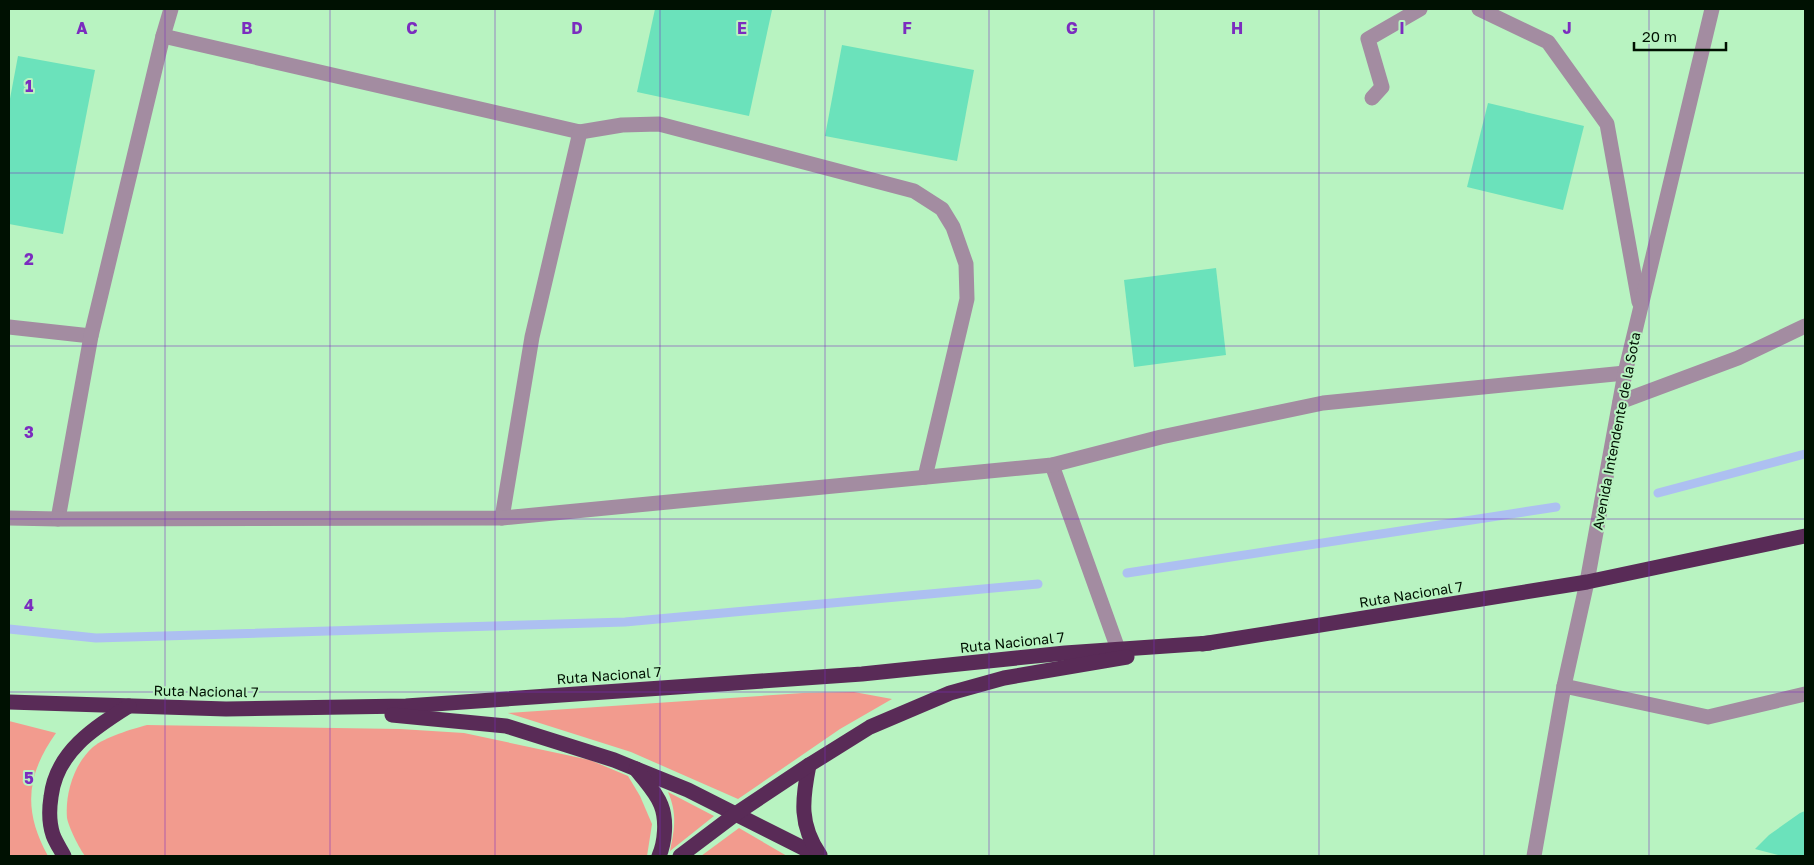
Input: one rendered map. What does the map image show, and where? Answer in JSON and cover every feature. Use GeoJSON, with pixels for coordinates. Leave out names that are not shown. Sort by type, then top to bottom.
{"type":"FeatureCollection","features":[{"type":"Feature","properties":{"kind":"highway","name":"Ruta Nacional 7"},"geometry":{"type":"LineString","coordinates":[[680,856],[737,813],[870,727],[950,693],[1004,678],[1587,582],[1805,536]]}},
{"type":"Feature","properties":{"kind":"highway","name":"Ruta Nacional 7"},"geometry":{"type":"LineString","coordinates":[[9,702],[251,709],[406,706],[862,674],[1065,653],[1210,643]]}},
{"type":"Feature","properties":{"kind":"highway"},"geometry":{"type":"LineString","coordinates":[[64,856],[54,836],[49,813],[52,789],[58,768],[76,745],[100,724],[129,706]]}},
{"type":"Feature","properties":{"kind":"highway"},"geometry":{"type":"LineString","coordinates":[[251,709],[405,715],[506,726],[635,768],[737,813],[820,856]]}},
{"type":"Feature","properties":{"kind":"highway"},"geometry":{"type":"LineString","coordinates":[[809,765],[803,796],[805,819],[810,840],[820,856]]}},
{"type":"Feature","properties":{"kind":"highway"},"geometry":{"type":"LineString","coordinates":[[635,768],[652,790],[661,806],[664,828],[662,850],[659,856]]}},
{"type":"Feature","properties":{"kind":"street"},"geometry":{"type":"LineString","coordinates":[[58,518],[91,336],[171,9]]}},
{"type":"Feature","properties":{"kind":"street"},"geometry":{"type":"LineString","coordinates":[[1372,98],[1382,87],[1368,39],[1420,9]]}},
{"type":"Feature","properties":{"kind":"street"},"geometry":{"type":"LineString","coordinates":[[1480,9],[1548,42],[1608,124],[1641,308]]}},
{"type":"Feature","properties":{"kind":"street","name":"Avenida Intendente de la Sota"},"geometry":{"type":"LineString","coordinates":[[1534,856],[1564,686],[1587,582],[1625,373],[1712,9]]}},
{"type":"Feature","properties":{"kind":"street"},"geometry":{"type":"LineString","coordinates":[[163,36],[580,132],[622,125],[659,124],[914,191],[942,209],[953,227],[966,264],[967,299],[925,477]]}},
{"type":"Feature","properties":{"kind":"street"},"geometry":{"type":"LineString","coordinates":[[502,518],[532,336],[580,132]]}},
{"type":"Feature","properties":{"kind":"street"},"geometry":{"type":"LineString","coordinates":[[1620,402],[1738,358],[1805,326]]}},
{"type":"Feature","properties":{"kind":"street"},"geometry":{"type":"LineString","coordinates":[[9,327],[91,336]]}},
{"type":"Feature","properties":{"kind":"street"},"geometry":{"type":"LineString","coordinates":[[9,518],[502,518],[1052,465],[1161,437],[1323,403],[1625,373]]}},
{"type":"Feature","properties":{"kind":"street"},"geometry":{"type":"LineString","coordinates":[[1052,465],[1118,649]]}},
{"type":"Feature","properties":{"kind":"street"},"geometry":{"type":"LineString","coordinates":[[1564,686],[1708,717],[1805,694]]}},
{"type":"Feature","properties":{"kind":"shaded area"},"geometry":{"type":"Polygon","coordinates":[[[854,692],[892,699],[840,729],[738,799],[631,752],[508,713],[803,693],[854,692]]]}},
{"type":"Feature","properties":{"kind":"shaded area"},"geometry":{"type":"Polygon","coordinates":[[[9,721],[56,733],[46,748],[39,764],[31,793],[34,824],[48,856],[9,856],[9,721]]]}},
{"type":"Feature","properties":{"kind":"shaded area"},"geometry":{"type":"Polygon","coordinates":[[[147,725],[400,729],[464,733],[590,760],[628,776],[640,796],[652,824],[647,856],[85,856],[67,818],[69,789],[76,770],[86,754],[98,743],[147,725]]]}},
{"type":"Feature","properties":{"kind":"shaded area"},"geometry":{"type":"Polygon","coordinates":[[[668,792],[714,816],[670,851],[674,821],[673,807],[668,792]]]}},
{"type":"Feature","properties":{"kind":"shaded area"},"geometry":{"type":"Polygon","coordinates":[[[739,828],[787,856],[701,856],[739,828]]]}},
{"type":"Feature","properties":{"kind":"building"},"geometry":{"type":"Polygon","coordinates":[[[655,9],[772,10],[749,116],[637,92],[655,9]]]}},
{"type":"Feature","properties":{"kind":"building"},"geometry":{"type":"Polygon","coordinates":[[[842,45],[974,70],[957,161],[825,136],[842,45]]]}},
{"type":"Feature","properties":{"kind":"building"},"geometry":{"type":"Polygon","coordinates":[[[18,56],[95,70],[63,234],[9,224],[9,104],[18,56]]]}},
{"type":"Feature","properties":{"kind":"building"},"geometry":{"type":"Polygon","coordinates":[[[1488,103],[1584,126],[1563,210],[1467,187],[1488,103]]]}},
{"type":"Feature","properties":{"kind":"building"},"geometry":{"type":"Polygon","coordinates":[[[1216,268],[1226,355],[1134,367],[1124,280],[1216,268]]]}},
{"type":"Feature","properties":{"kind":"building"},"geometry":{"type":"Polygon","coordinates":[[[1805,811],[1805,856],[1782,856],[1755,849],[1769,835],[1805,811]]]}},
{"type":"Feature","properties":{"kind":"waterway"},"geometry":{"type":"LineString","coordinates":[[1658,493],[1805,454]]}},
{"type":"Feature","properties":{"kind":"waterway"},"geometry":{"type":"LineString","coordinates":[[1127,573],[1556,507]]}},
{"type":"Feature","properties":{"kind":"waterway"},"geometry":{"type":"LineString","coordinates":[[9,629],[96,638],[625,622],[1038,584]]}}]}
